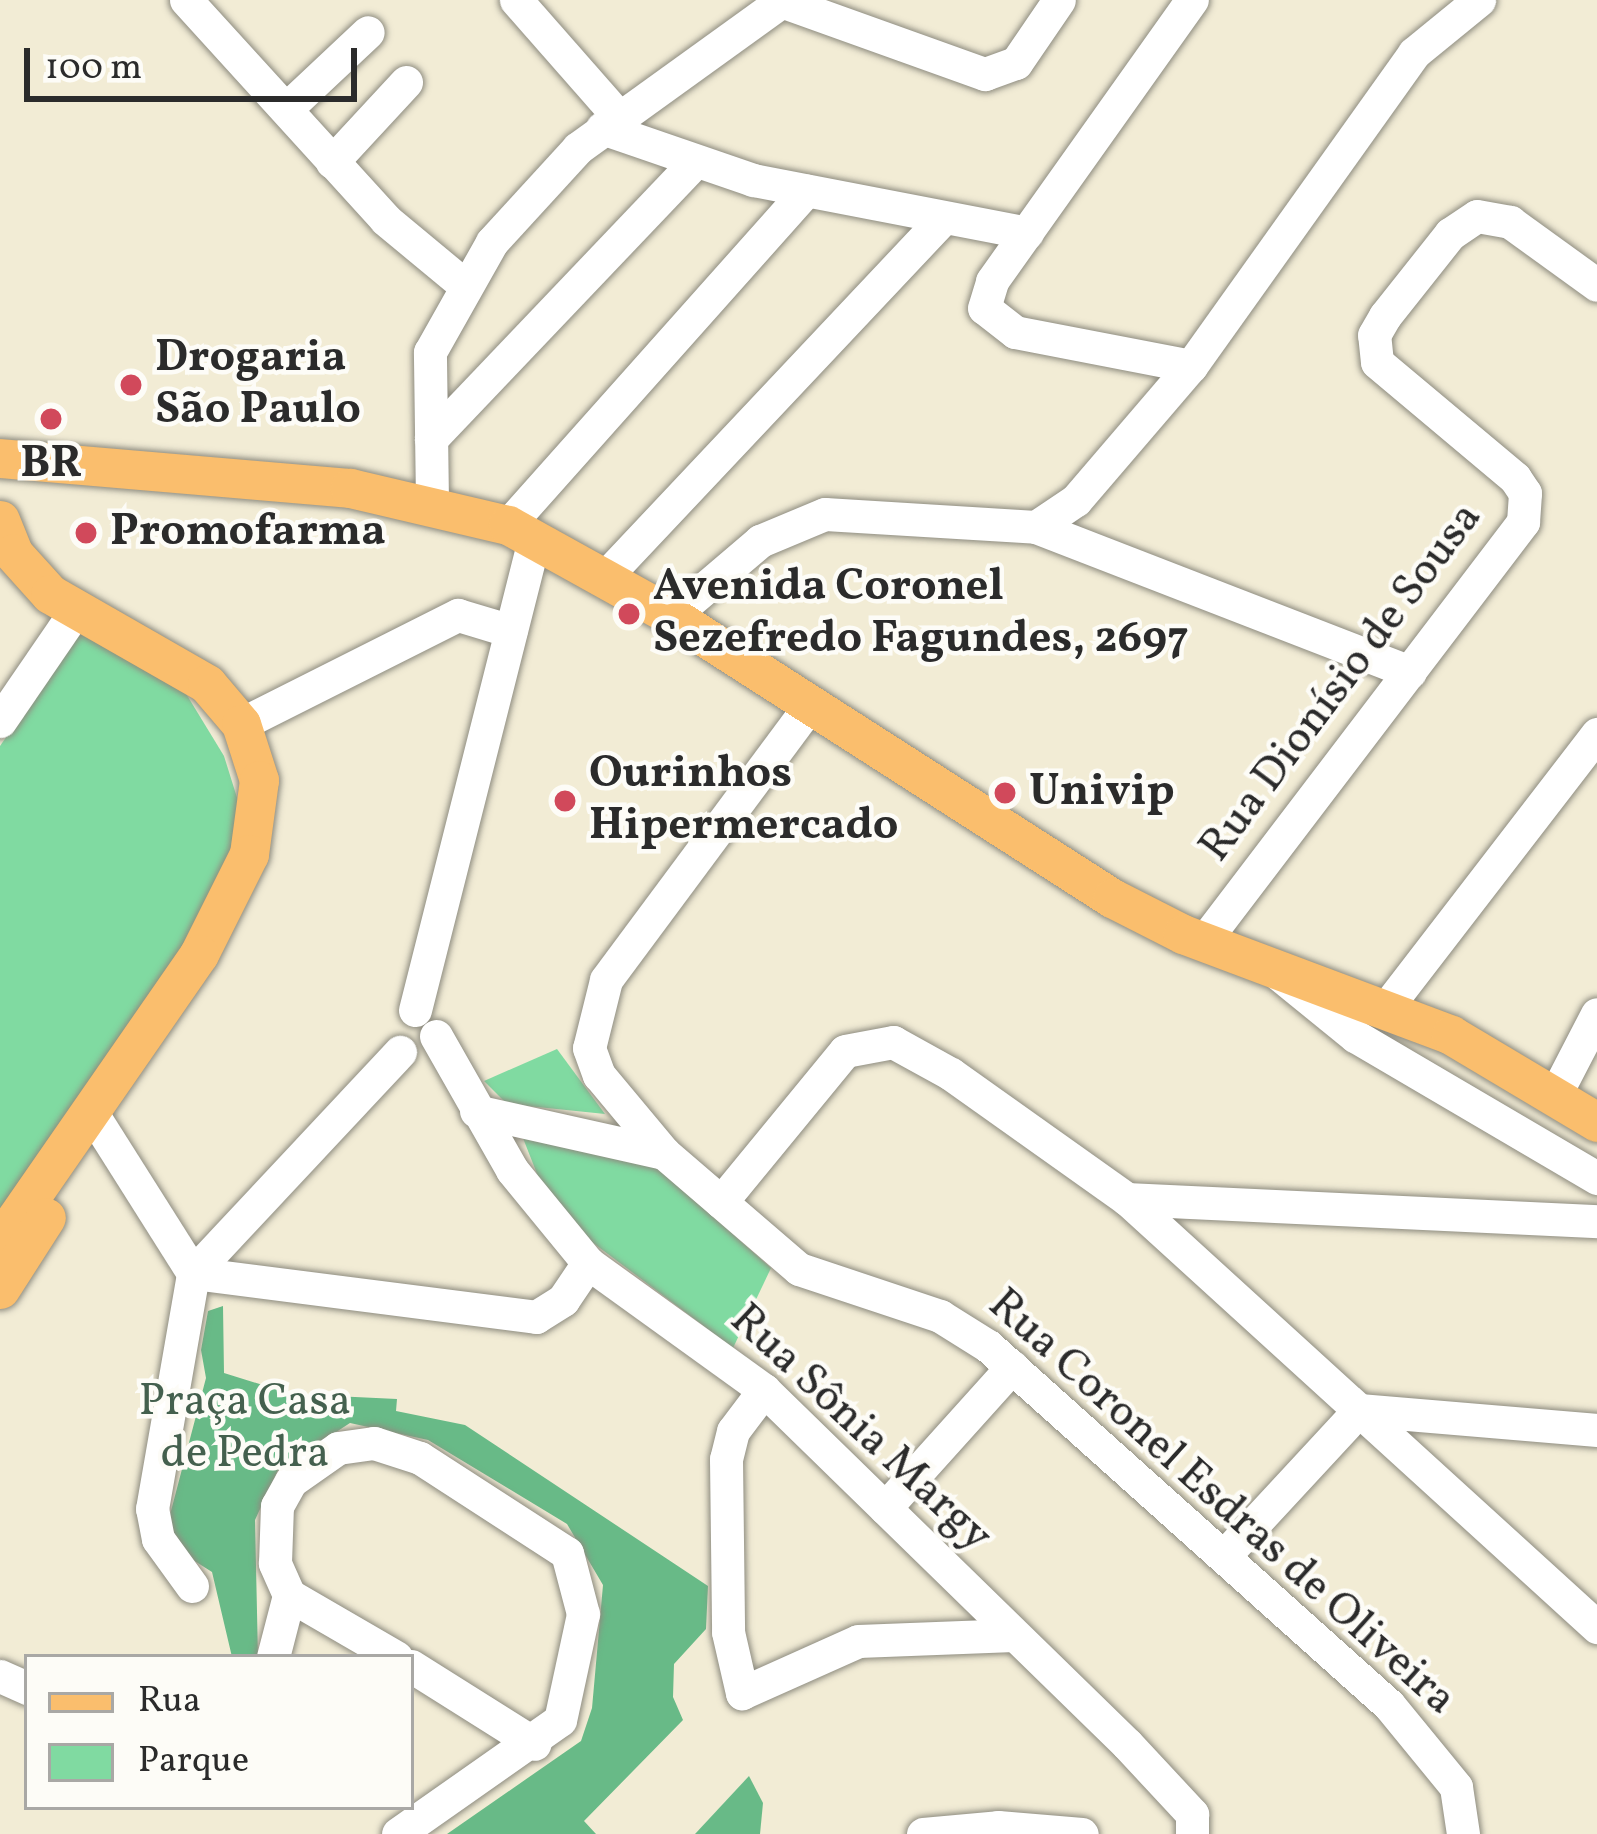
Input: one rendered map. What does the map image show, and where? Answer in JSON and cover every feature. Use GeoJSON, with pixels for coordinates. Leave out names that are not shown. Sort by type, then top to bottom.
{"type":"FeatureCollection","features":[{"type":"Feature","properties":{"kind":"main road"},"geometry":{"type":"LineString","coordinates":[[0,458],[350,488],[432,502],[521,532],[672,616],[1096,888],[1204,941],[1386,1007],[1555,1095],[1597,1122]]}},
{"type":"Feature","properties":{"kind":"main road"},"geometry":{"type":"LineString","coordinates":[[0,520],[29,577],[76,610],[184,668],[241,724],[259,780],[249,854],[200,954],[93,1115],[56,1151],[0,1241]]}},
{"type":"Feature","properties":{"kind":"main road"},"geometry":{"type":"LineString","coordinates":[[0,1289],[74,1174],[93,1115]]}},
{"type":"Feature","properties":{"kind":"street"},"geometry":{"type":"LineString","coordinates":[[186,0],[386,220],[463,284]]}},
{"type":"Feature","properties":{"kind":"street"},"geometry":{"type":"LineString","coordinates":[[516,0],[610,122],[693,164],[941,220],[1027,232]]}},
{"type":"Feature","properties":{"kind":"street"},"geometry":{"type":"LineString","coordinates":[[432,502],[430,352],[463,284],[514,215],[610,122],[780,1],[985,74],[1016,63],[1059,0]]}},
{"type":"Feature","properties":{"kind":"street"},"geometry":{"type":"LineString","coordinates":[[1191,366],[1015,332],[988,318],[992,281],[1192,0]]}},
{"type":"Feature","properties":{"kind":"street"},"geometry":{"type":"LineString","coordinates":[[1036,526],[1105,476],[1191,366],[1385,88],[1439,28],[1479,0]]}},
{"type":"Feature","properties":{"kind":"street"},"geometry":{"type":"LineString","coordinates":[[286,109],[368,32]]}},
{"type":"Feature","properties":{"kind":"street"},"geometry":{"type":"LineString","coordinates":[[332,162],[406,82]]}},
{"type":"Feature","properties":{"kind":"street"},"geometry":{"type":"LineString","coordinates":[[430,439],[693,164]]}},
{"type":"Feature","properties":{"kind":"street"},"geometry":{"type":"LineString","coordinates":[[192,1586],[158,1540],[152,1509],[193,1274],[400,1052],[422,1054],[512,631],[521,532],[806,191]]}},
{"type":"Feature","properties":{"kind":"street","name":"Rua Dionísio de Sousa"},"geometry":{"type":"LineString","coordinates":[[1204,941],[1520,528],[1526,508],[1514,478],[1391,379],[1377,362],[1374,335],[1450,234],[1478,216],[1510,222],[1597,285]]}},
{"type":"Feature","properties":{"kind":"street"},"geometry":{"type":"LineString","coordinates":[[605,578],[941,220]]}},
{"type":"Feature","properties":{"kind":"street"},"geometry":{"type":"LineString","coordinates":[[672,616],[760,541],[825,514],[1036,526],[1410,672]]}},
{"type":"Feature","properties":{"kind":"street"},"geometry":{"type":"LineString","coordinates":[[0,721],[76,610]]}},
{"type":"Feature","properties":{"kind":"street"},"geometry":{"type":"LineString","coordinates":[[241,724],[458,615],[512,631]]}},
{"type":"Feature","properties":{"kind":"street","name":"Rua Coronel Esdras de Oliveira"},"geometry":{"type":"LineString","coordinates":[[810,705],[606,980],[589,1048],[623,1109],[664,1153],[799,1269],[940,1316],[1012,1366],[1440,1758],[1456,1786],[1463,1834]]}},
{"type":"Feature","properties":{"kind":"street"},"geometry":{"type":"LineString","coordinates":[[1386,1007],[1597,734]]}},
{"type":"Feature","properties":{"kind":"street"},"geometry":{"type":"LineString","coordinates":[[1269,965],[1355,1036],[1597,1178]]}},
{"type":"Feature","properties":{"kind":"street"},"geometry":{"type":"LineString","coordinates":[[1555,1095],[1597,1014]]}},
{"type":"Feature","properties":{"kind":"street","name":"Rua Sônia Margy"},"geometry":{"type":"LineString","coordinates":[[426,1023],[476,1112],[548,1220],[588,1263],[764,1390],[1014,1635],[1194,1829]]}},
{"type":"Feature","properties":{"kind":"street"},"geometry":{"type":"LineString","coordinates":[[721,1202],[818,1078],[845,1051],[869,1041],[893,1042],[951,1074],[1127,1198],[1592,1618]]}},
{"type":"Feature","properties":{"kind":"street"},"geometry":{"type":"LineString","coordinates":[[476,1112],[664,1153]]}},
{"type":"Feature","properties":{"kind":"street"},"geometry":{"type":"LineString","coordinates":[[93,1115],[193,1274]]}},
{"type":"Feature","properties":{"kind":"street"},"geometry":{"type":"LineString","coordinates":[[1127,1198],[1597,1221]]}},
{"type":"Feature","properties":{"kind":"street"},"geometry":{"type":"LineString","coordinates":[[193,1274],[536,1317],[563,1300],[588,1263]]}},
{"type":"Feature","properties":{"kind":"street"},"geometry":{"type":"LineString","coordinates":[[885,1508],[1012,1366]]}},
{"type":"Feature","properties":{"kind":"street"},"geometry":{"type":"LineString","coordinates":[[764,1390],[733,1431],[726,1459],[730,1659],[742,1693],[858,1641],[1014,1635]]}},
{"type":"Feature","properties":{"kind":"street"},"geometry":{"type":"LineString","coordinates":[[1359,1411],[1597,1430]]}},
{"type":"Feature","properties":{"kind":"street"},"geometry":{"type":"LineString","coordinates":[[1224,1556],[1359,1411]]}},
{"type":"Feature","properties":{"kind":"street"},"geometry":{"type":"LineString","coordinates":[[391,1654],[289,1595],[274,1563],[277,1506],[316,1461],[374,1443],[469,1485],[568,1552],[580,1581],[573,1687],[560,1720],[536,1744],[398,1834]]}},
{"type":"Feature","properties":{"kind":"street"},"geometry":{"type":"LineString","coordinates":[[274,1654],[289,1595]]}},
{"type":"Feature","properties":{"kind":"street"},"geometry":{"type":"LineString","coordinates":[[414,1668],[536,1744]]}},
{"type":"Feature","properties":{"kind":"street"},"geometry":{"type":"LineString","coordinates":[[923,1834],[998,1827],[1082,1834]]}},
{"type":"Feature","properties":{"kind":"green space"},"geometry":{"type":"Polygon","coordinates":[[[79,632],[185,692],[224,756],[239,804],[224,883],[0,1221],[0,746],[79,632]]]}},
{"type":"Feature","properties":{"kind":"green space"},"geometry":{"type":"Polygon","coordinates":[[[557,1049],[605,1114],[507,1104],[484,1081],[557,1049]]]}},
{"type":"Feature","properties":{"kind":"green space"},"geometry":{"type":"Polygon","coordinates":[[[521,1133],[652,1163],[771,1268],[733,1348],[552,1212],[521,1133]]]}},
{"type":"Feature","properties":{"kind":"green space","name":"Praça Casa de Pedra"},"geometry":{"type":"Polygon","coordinates":[[[223,1306],[224,1373],[292,1394],[397,1399],[396,1411],[465,1425],[708,1586],[706,1629],[674,1664],[673,1697],[683,1720],[584,1821],[596,1834],[447,1834],[581,1741],[592,1708],[603,1585],[567,1524],[428,1440],[350,1423],[278,1470],[255,1520],[258,1654],[231,1654],[212,1572],[182,1553],[167,1526],[206,1378],[201,1350],[208,1311],[223,1306]]]}},
{"type":"Feature","properties":{"kind":"green space"},"geometry":{"type":"Polygon","coordinates":[[[749,1776],[763,1803],[760,1834],[695,1834],[749,1776]]]}},
{"type":"Feature","properties":{"kind":"place","name":"Drogaria São Paulo"},"geometry":{"type":"Point","coordinates":[131,385]}},
{"type":"Feature","properties":{"kind":"place","name":"BR"},"geometry":{"type":"Point","coordinates":[51,419]}},
{"type":"Feature","properties":{"kind":"place","name":"Promofarma"},"geometry":{"type":"Point","coordinates":[86,533]}},
{"type":"Feature","properties":{"kind":"place","name":"Avenida Coronel Sezefredo Fagundes, 2697"},"geometry":{"type":"Point","coordinates":[629,614]}},
{"type":"Feature","properties":{"kind":"place","name":"Univip"},"geometry":{"type":"Point","coordinates":[1005,793]}},
{"type":"Feature","properties":{"kind":"place","name":"Ourinhos Hipermercado"},"geometry":{"type":"Point","coordinates":[565,801]}}]}
